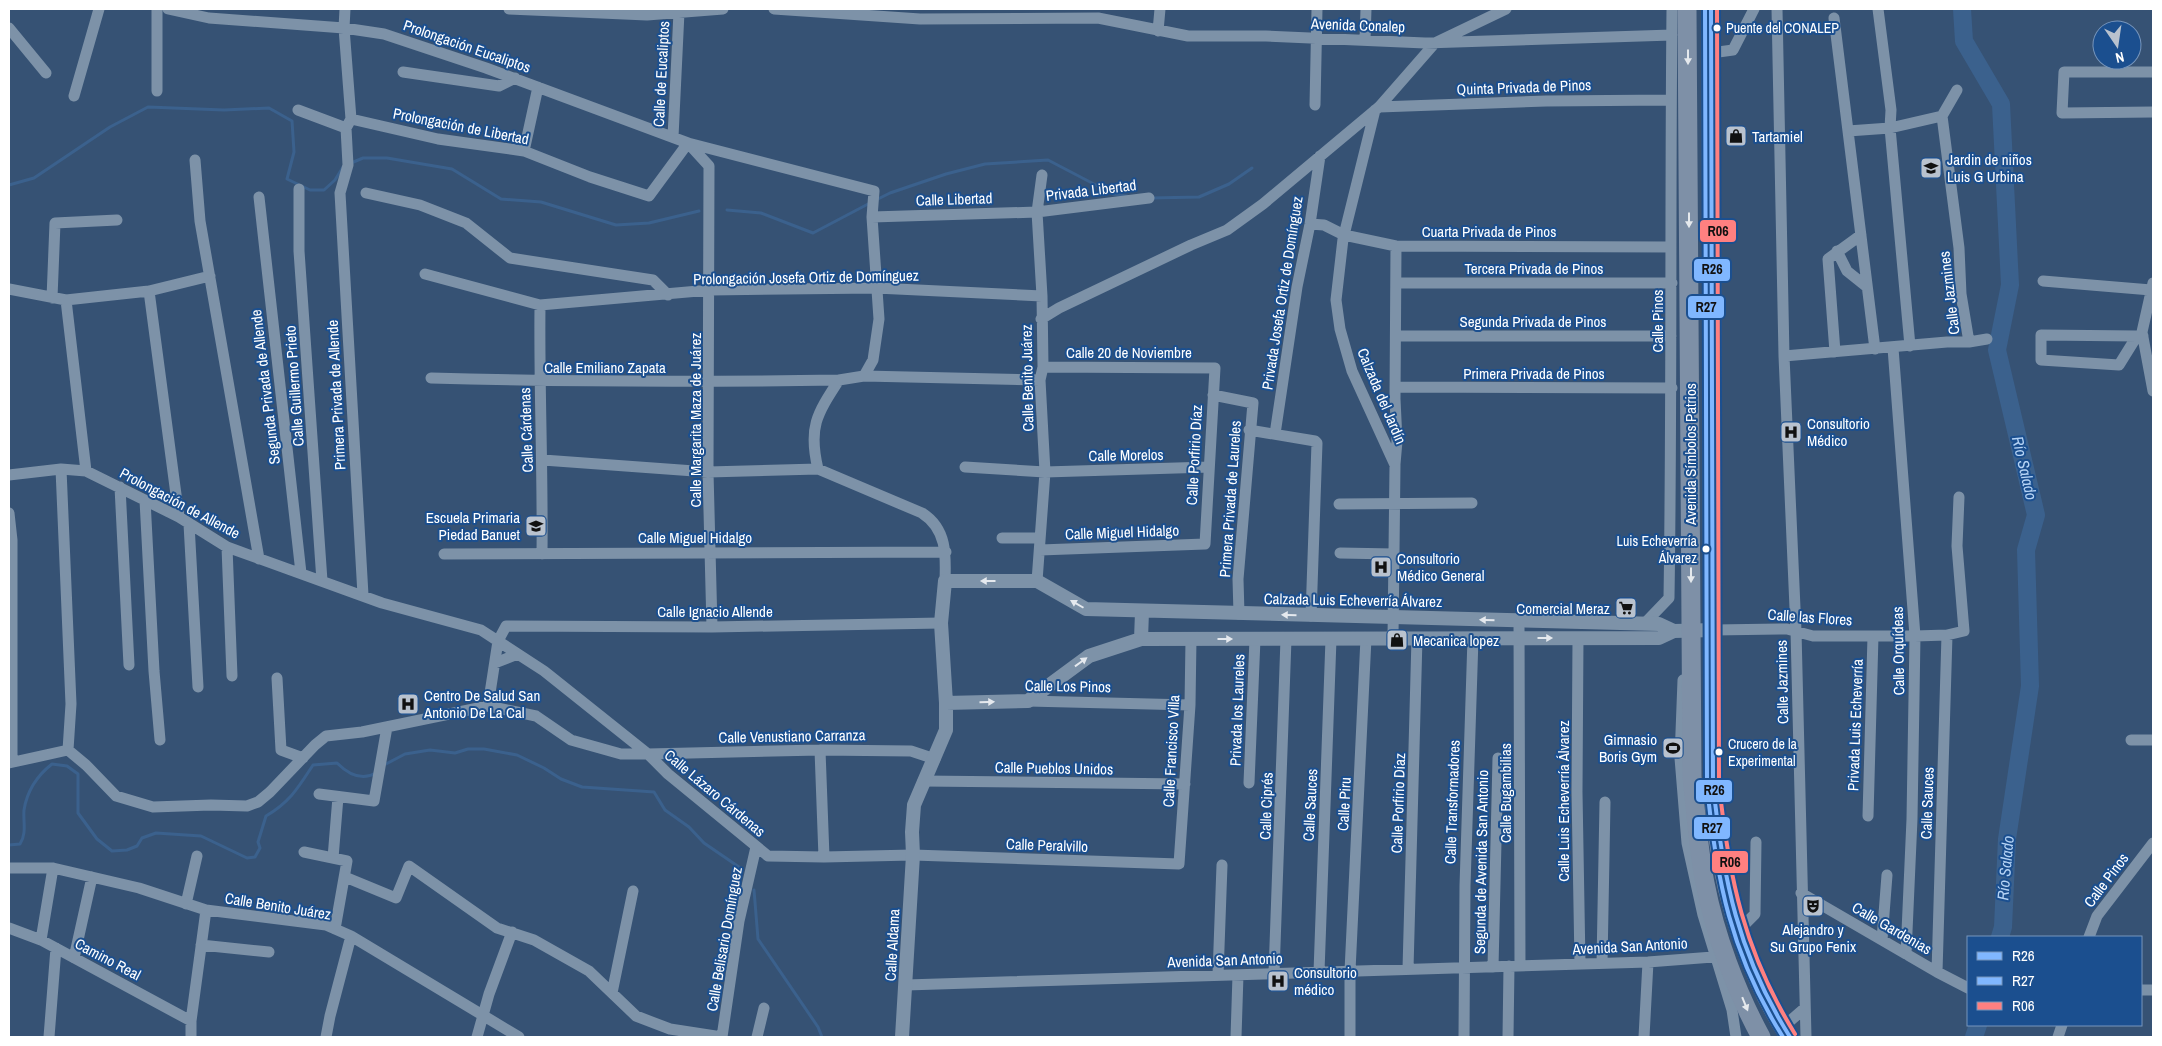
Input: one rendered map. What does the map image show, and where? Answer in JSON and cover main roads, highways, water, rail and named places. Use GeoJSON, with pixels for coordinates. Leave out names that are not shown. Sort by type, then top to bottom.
{"type":"FeatureCollection","features":[{"type":"Feature","properties":{"kind":"highway","name":"Avenida Símbolos Patrios"},"geometry":{"type":"LineString","coordinates":[[1687,9],[1680,354],[1682,631],[1691,653],[1693,842],[1706,885],[1720,957],[1761,1037]]}},
{"type":"Feature","properties":{"kind":"highway","name":"Avenida Símbolos Patrios"},"geometry":{"type":"LineString","coordinates":[[1711,9],[1713,784],[1718,838],[1732,904],[1757,978],[1786,1032]]}},
{"type":"Feature","properties":{"kind":"waterway","name":"Río Salado"},"geometry":{"type":"LineString","coordinates":[[1962,9],[1964,41],[2001,104],[2010,285],[1997,350],[2036,515],[2026,550],[2030,686],[2007,839],[2003,927],[2000,936]]}},
{"type":"Feature","properties":{"kind":"waterway"},"geometry":{"type":"LineString","coordinates":[[9,185],[34,178],[110,127],[148,107],[224,110],[269,108],[292,121],[294,152],[287,179],[310,190],[324,190],[335,180],[343,167]]}},
{"type":"Feature","properties":{"kind":"waterway"},"geometry":{"type":"LineString","coordinates":[[351,163],[363,158],[387,158],[452,169],[501,199],[541,202],[616,225],[649,223],[699,211]]}},
{"type":"Feature","properties":{"kind":"waterway"},"geometry":{"type":"LineString","coordinates":[[876,200],[890,193],[946,174],[985,164],[1048,160],[1113,194],[1127,196]]}},
{"type":"Feature","properties":{"kind":"waterway"},"geometry":{"type":"LineString","coordinates":[[1151,198],[1199,197],[1229,184],[1252,168]]}},
{"type":"Feature","properties":{"kind":"waterway"},"geometry":{"type":"LineString","coordinates":[[727,210],[761,213],[813,233],[870,203]]}},
{"type":"Feature","properties":{"kind":"waterway"},"geometry":{"type":"LineString","coordinates":[[384,765],[405,754],[430,750],[455,753],[468,749],[484,749],[517,755],[544,768],[561,779],[582,787],[654,792],[665,810],[689,827],[704,843],[739,867]]}},
{"type":"Feature","properties":{"kind":"waterway"},"geometry":{"type":"LineString","coordinates":[[9,845],[20,844],[23,836],[24,810],[30,790],[42,773],[52,764],[67,766],[78,774],[78,813],[97,839],[112,851],[127,850],[137,846],[142,838],[156,833],[201,836],[247,858],[255,857],[260,848],[258,842],[266,816],[287,800],[298,788],[313,765],[337,763],[355,775],[366,776],[376,773]]}},
{"type":"Feature","properties":{"kind":"waterway"},"geometry":{"type":"LineString","coordinates":[[754,890],[758,939],[818,1027],[822,1037]]}},
{"type":"Feature","properties":{"kind":"waterway","name":"Río Salado"},"geometry":{"type":"LineString","coordinates":[[1974,1037],[1978,1026]]}},
{"type":"Feature","properties":{"kind":"place","name":"Puente del CONALEP"},"geometry":{"type":"Point","coordinates":[1717,28]}},
{"type":"Feature","properties":{"kind":"place","name":"Tartamiel"},"geometry":{"type":"Point","coordinates":[1736,136]}},
{"type":"Feature","properties":{"kind":"place","name":"Jardin de niños Luis G Urbina"},"geometry":{"type":"Point","coordinates":[1931,168]}},
{"type":"Feature","properties":{"kind":"place","name":"Consultorio Médico"},"geometry":{"type":"Point","coordinates":[1791,432]}},
{"type":"Feature","properties":{"kind":"place","name":"Escuela Primaria Piedad Banuet"},"geometry":{"type":"Point","coordinates":[536,526]}},
{"type":"Feature","properties":{"kind":"place","name":"Luis Echeverría Álvarez"},"geometry":{"type":"Point","coordinates":[1706,549]}},
{"type":"Feature","properties":{"kind":"place","name":"Consultorio Médico General"},"geometry":{"type":"Point","coordinates":[1381,567]}},
{"type":"Feature","properties":{"kind":"place","name":"Comercial Meraz"},"geometry":{"type":"Point","coordinates":[1626,608]}},
{"type":"Feature","properties":{"kind":"place","name":"Mecanica lopez"},"geometry":{"type":"Point","coordinates":[1397,640]}},
{"type":"Feature","properties":{"kind":"place","name":"Centro De Salud San Antonio De La Cal"},"geometry":{"type":"Point","coordinates":[408,704]}},
{"type":"Feature","properties":{"kind":"place","name":"Gimnasio Boris Gym"},"geometry":{"type":"Point","coordinates":[1673,748]}},
{"type":"Feature","properties":{"kind":"place","name":"Crucero de la Experimental"},"geometry":{"type":"Point","coordinates":[1719,752]}},
{"type":"Feature","properties":{"kind":"place","name":"Alejandro y Su Grupo Fenix"},"geometry":{"type":"Point","coordinates":[1813,906]}},
{"type":"Feature","properties":{"kind":"place","name":"Consultorio médico"},"geometry":{"type":"Point","coordinates":[1278,981]}}]}
